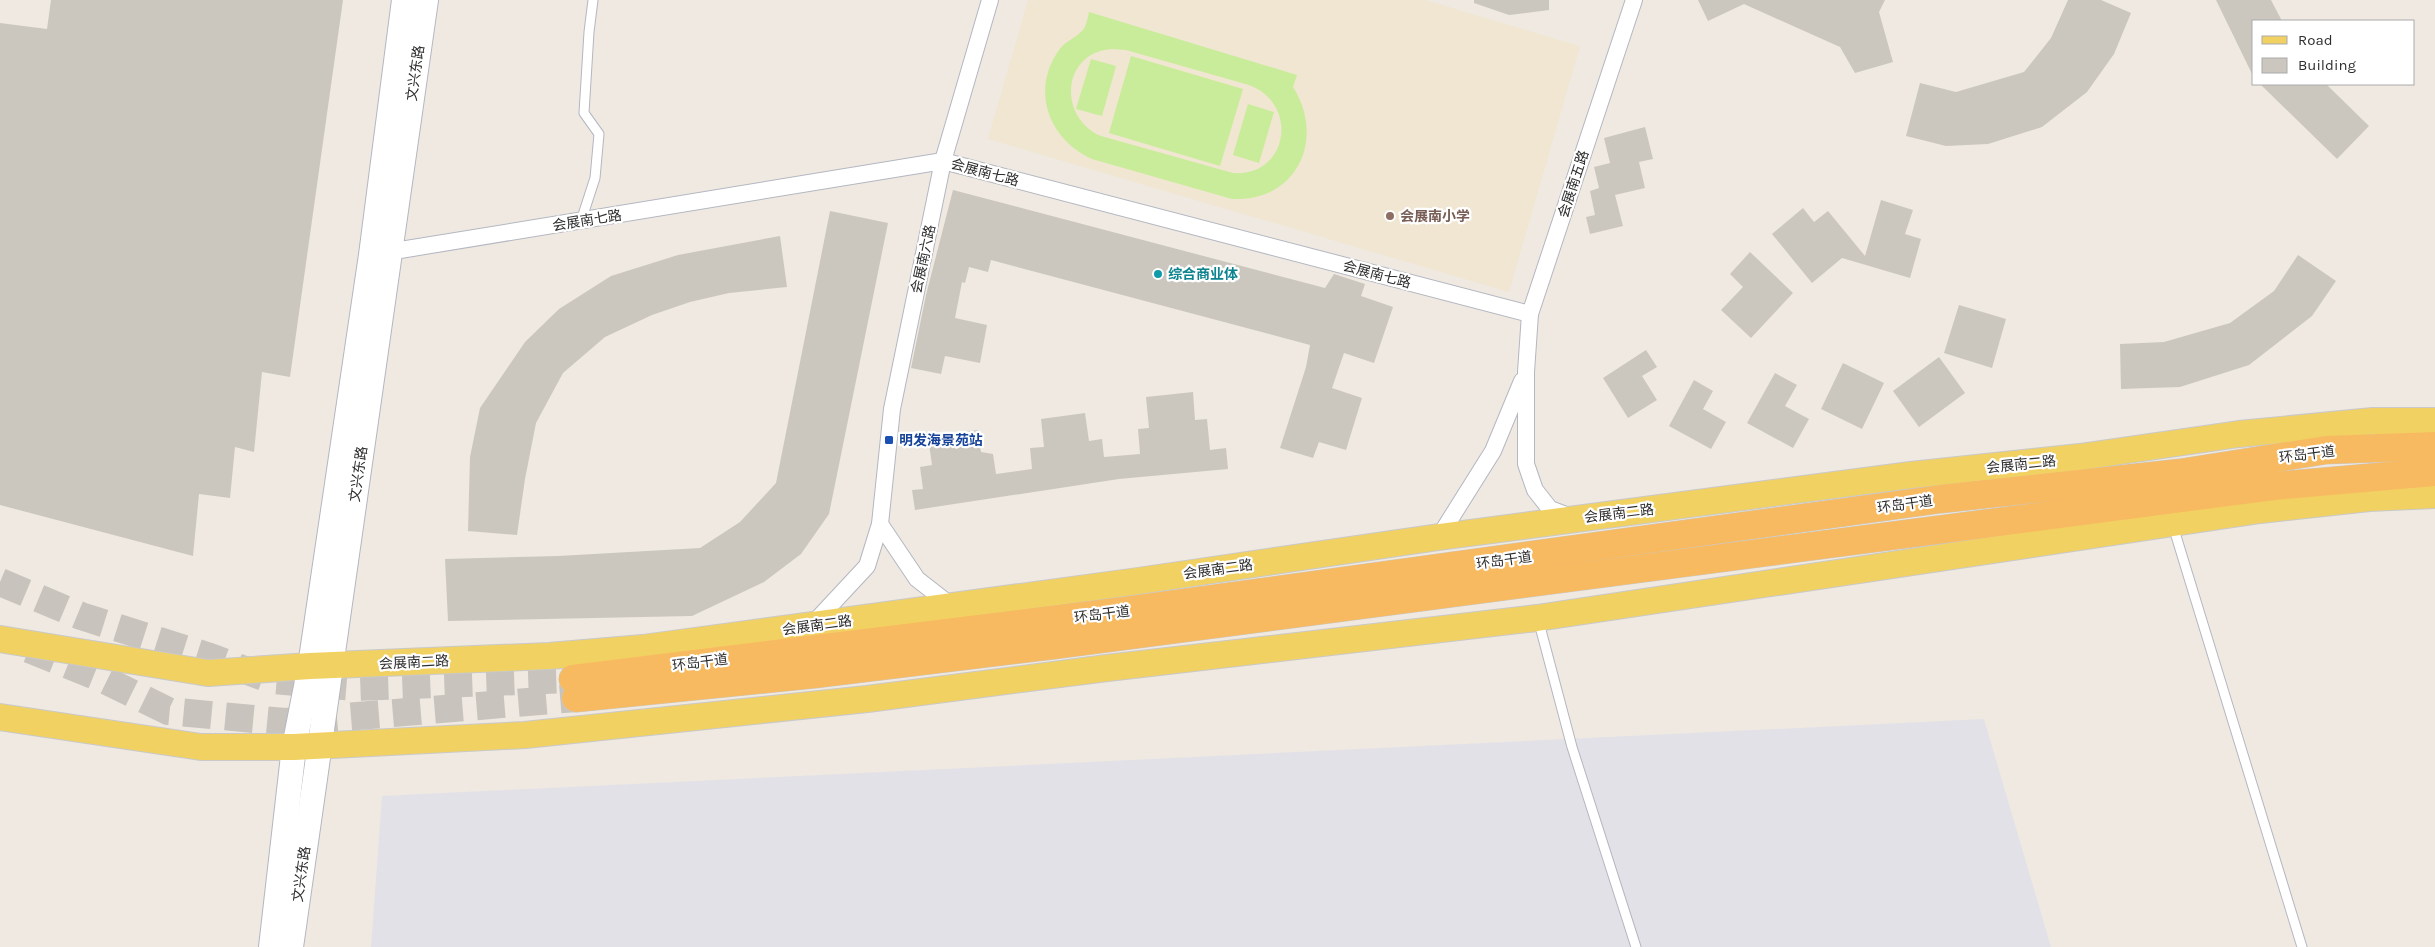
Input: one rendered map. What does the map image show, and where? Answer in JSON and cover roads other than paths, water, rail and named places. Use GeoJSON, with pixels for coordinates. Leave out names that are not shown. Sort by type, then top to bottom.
{"type":"FeatureCollection","features":[{"type":"Feature","properties":{"kind":"highway","name":"环岛干道"},"geometry":{"type":"LineString","coordinates":[[2435,446],[2326,450],[2180,472],[1941,499],[574,688],[815,674],[1054,645],[2274,486],[2435,472]]}},
{"type":"Feature","properties":{"kind":"main road","name":"文兴东路"},"geometry":{"type":"LineString","coordinates":[[381,254],[404,0]]}},
{"type":"Feature","properties":{"kind":"main road","name":"文兴东路"},"geometry":{"type":"LineString","coordinates":[[271,947],[320,666],[381,254],[426,0]]}},
{"type":"Feature","properties":{"kind":"main road","name":"会展南二路"},"geometry":{"type":"LineString","coordinates":[[0,639],[208,673],[549,656],[643,648],[1439,537],[1911,475],[2080,458],[2239,434],[2373,421],[2435,420]]}},
{"type":"Feature","properties":{"kind":"main road"},"geometry":{"type":"LineString","coordinates":[[0,716],[201,747],[306,746],[544,733],[867,699],[1107,668],[1538,618],[2260,510],[2369,498],[2435,495]]}},
{"type":"Feature","properties":{"kind":"main road","name":"文兴东路"},"geometry":{"type":"LineString","coordinates":[[291,947],[306,746]]}},
{"type":"Feature","properties":{"kind":"street","name":"会展南六路"},"geometry":{"type":"LineString","coordinates":[[812,625],[867,566],[880,524],[892,409],[943,161],[990,0]]}},
{"type":"Feature","properties":{"kind":"street","name":"会展南五路"},"geometry":{"type":"LineString","coordinates":[[1526,372],[1530,314],[1634,0]]}},
{"type":"Feature","properties":{"kind":"street","name":"会展南七路"},"geometry":{"type":"LineString","coordinates":[[381,254],[943,161],[1530,314]]}},
{"type":"Feature","properties":{"kind":"street"},"geometry":{"type":"LineString","coordinates":[[1526,372],[1526,464],[1535,490],[1550,510],[1576,519]]}},
{"type":"Feature","properties":{"kind":"street"},"geometry":{"type":"LineString","coordinates":[[1439,537],[1494,451],[1526,372]]}},
{"type":"Feature","properties":{"kind":"street"},"geometry":{"type":"LineString","coordinates":[[880,524],[917,579],[953,606]]}},
{"type":"Feature","properties":{"kind":"lane"},"geometry":{"type":"LineString","coordinates":[[581,221],[595,178],[599,134],[584,113],[593,0]]}},
{"type":"Feature","properties":{"kind":"lane"},"geometry":{"type":"LineString","coordinates":[[2172,524],[2302,947]]}},
{"type":"Feature","properties":{"kind":"lane"},"geometry":{"type":"LineString","coordinates":[[1538,618],[1572,747],[1636,947]]}},
{"type":"Feature","properties":{"kind":"tunnel"},"geometry":{"type":"LineString","coordinates":[[0,582],[81,616],[207,656],[272,680],[356,687],[573,679]]}},
{"type":"Feature","properties":{"kind":"tunnel"},"geometry":{"type":"LineString","coordinates":[[29,649],[103,679],[168,711],[285,722],[576,698]]}},
{"type":"Feature","properties":{"kind":"place","name":"会展南小学"},"geometry":{"type":"Point","coordinates":[1390,216]}},
{"type":"Feature","properties":{"kind":"place","name":"综合商业体"},"geometry":{"type":"Point","coordinates":[1158,274]}},
{"type":"Feature","properties":{"kind":"place","name":"明发海景苑站"},"geometry":{"type":"Point","coordinates":[889,440]}}]}
